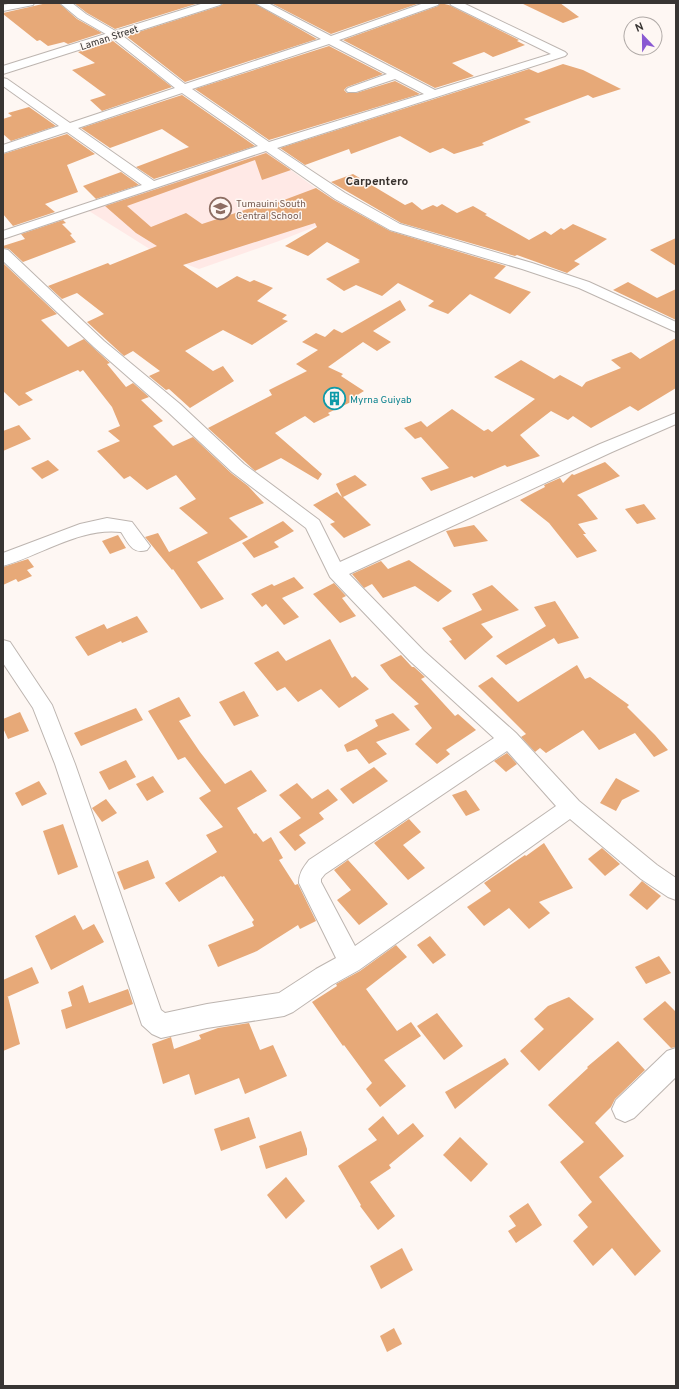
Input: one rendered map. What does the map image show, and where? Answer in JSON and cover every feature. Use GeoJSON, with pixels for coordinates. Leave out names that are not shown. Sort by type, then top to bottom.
{"type":"FeatureCollection","features":[{"type":"Feature","properties":{"kind":"main road","name":"Laman Street"},"geometry":{"type":"LineString","coordinates":[[3,70],[216,3]]}},
{"type":"Feature","properties":{"kind":"street"},"geometry":{"type":"LineString","coordinates":[[3,8],[29,3]]}},
{"type":"Feature","properties":{"kind":"street"},"geometry":{"type":"LineString","coordinates":[[65,3],[82,16],[115,35],[184,89],[226,116],[267,147],[340,196],[395,227],[584,285],[676,328]]}},
{"type":"Feature","properties":{"kind":"street"},"geometry":{"type":"LineString","coordinates":[[260,3],[435,95]]}},
{"type":"Feature","properties":{"kind":"street"},"geometry":{"type":"LineString","coordinates":[[3,149],[329,40],[434,3]]}},
{"type":"Feature","properties":{"kind":"street"},"geometry":{"type":"LineString","coordinates":[[3,235],[267,147],[561,54],[454,3]]}},
{"type":"Feature","properties":{"kind":"street"},"geometry":{"type":"LineString","coordinates":[[352,90],[395,75]]}},
{"type":"Feature","properties":{"kind":"street"},"geometry":{"type":"LineString","coordinates":[[3,81],[152,186]]}},
{"type":"Feature","properties":{"kind":"street"},"geometry":{"type":"LineString","coordinates":[[3,253],[100,344],[174,408],[238,468],[313,524],[336,572],[417,656],[509,739],[571,807],[649,872],[676,890]]}},
{"type":"Feature","properties":{"kind":"street"},"geometry":{"type":"LineString","coordinates":[[336,572],[606,448],[676,418]]}},
{"type":"Feature","properties":{"kind":"street"},"geometry":{"type":"LineString","coordinates":[[3,560],[86,528],[98,525],[126,526],[141,546]]}},
{"type":"Feature","properties":{"kind":"street"},"geometry":{"type":"LineString","coordinates":[[3,647],[42,705],[65,764],[151,1017],[161,1026],[207,1016],[284,1004],[324,977],[351,962],[571,807]]}},
{"type":"Feature","properties":{"kind":"street"},"geometry":{"type":"LineString","coordinates":[[351,962],[310,883],[310,876],[317,867],[509,739]]}},
{"type":"Feature","properties":{"kind":"street"},"geometry":{"type":"LineString","coordinates":[[624,1109],[676,1060]]}},
{"type":"Feature","properties":{"kind":"shaded area","name":"Tumauini South Central School"},"geometry":{"type":"Polygon","coordinates":[[[262,149],[314,187],[349,208],[337,218],[279,241],[199,269],[156,253],[89,211],[262,149]]]}},
{"type":"Feature","properties":{"kind":"building"},"geometry":{"type":"Polygon","coordinates":[[[47,3],[59,3],[77,19],[102,33],[68,44],[64,42],[48,46],[40,40],[37,41],[3,14],[47,3]]]}},
{"type":"Feature","properties":{"kind":"building"},"geometry":{"type":"Polygon","coordinates":[[[74,3],[199,3],[115,29],[87,13],[74,3]]]}},
{"type":"Feature","properties":{"kind":"building"},"geometry":{"type":"Polygon","coordinates":[[[224,3],[254,3],[317,39],[185,82],[126,36],[220,6],[224,3]]]}},
{"type":"Feature","properties":{"kind":"building"},"geometry":{"type":"Polygon","coordinates":[[[271,3],[420,3],[331,34],[271,3]]]}},
{"type":"Feature","properties":{"kind":"building"},"geometry":{"type":"Polygon","coordinates":[[[440,3],[449,5],[519,40],[517,41],[525,45],[493,57],[484,52],[452,63],[474,76],[435,88],[343,40],[438,6],[440,3]]]}},
{"type":"Feature","properties":{"kind":"building"},"geometry":{"type":"Polygon","coordinates":[[[521,3],[560,3],[579,17],[563,23],[521,3]]]}},
{"type":"Feature","properties":{"kind":"building"},"geometry":{"type":"Polygon","coordinates":[[[113,41],[172,87],[102,111],[90,100],[106,95],[72,70],[95,63],[78,52],[113,41]]]}},
{"type":"Feature","properties":{"kind":"building"},"geometry":{"type":"Polygon","coordinates":[[[329,46],[383,74],[347,87],[344,90],[347,93],[356,93],[395,81],[420,94],[269,140],[195,89],[329,46]]]}},
{"type":"Feature","properties":{"kind":"building"},"geometry":{"type":"Polygon","coordinates":[[[563,64],[583,70],[621,89],[593,98],[588,95],[524,119],[531,122],[482,143],[484,145],[454,154],[443,148],[430,153],[400,136],[351,154],[349,149],[305,165],[280,148],[529,69],[538,73],[563,64]]]}},
{"type":"Feature","properties":{"kind":"building"},"geometry":{"type":"Polygon","coordinates":[[[182,95],[255,146],[154,179],[136,167],[189,147],[162,129],[110,148],[81,128],[182,95]]]}},
{"type":"Feature","properties":{"kind":"building"},"geometry":{"type":"Polygon","coordinates":[[[29,107],[56,126],[11,141],[3,134],[3,119],[12,116],[8,113],[29,107]]]}},
{"type":"Feature","properties":{"kind":"building"},"geometry":{"type":"Polygon","coordinates":[[[67,134],[95,154],[67,165],[78,192],[45,204],[55,212],[13,226],[3,214],[3,154],[67,134]]]}},
{"type":"Feature","properties":{"kind":"building"},"geometry":{"type":"Polygon","coordinates":[[[266,153],[291,170],[262,180],[255,160],[127,206],[151,227],[186,213],[202,224],[257,206],[260,209],[316,188],[334,200],[390,231],[506,266],[494,278],[531,292],[510,314],[470,294],[448,314],[428,306],[434,301],[398,283],[382,296],[356,285],[344,291],[326,279],[360,262],[358,261],[360,260],[327,242],[308,256],[285,246],[317,227],[315,223],[183,265],[217,288],[237,276],[250,282],[254,280],[273,288],[257,301],[287,315],[282,319],[288,321],[252,345],[223,330],[185,351],[213,371],[223,366],[234,381],[190,408],[169,389],[166,390],[149,376],[160,371],[133,351],[124,356],[87,322],[104,314],[77,293],[62,299],[48,286],[108,263],[110,265],[157,246],[136,233],[105,206],[266,153]]]}},
{"type":"Feature","properties":{"kind":"building"},"geometry":{"type":"Polygon","coordinates":[[[121,172],[139,185],[96,199],[83,186],[121,172]]]}},
{"type":"Feature","properties":{"kind":"building"},"geometry":{"type":"Polygon","coordinates":[[[353,174],[405,205],[412,202],[422,210],[433,205],[437,207],[442,204],[457,213],[473,206],[487,214],[485,215],[529,240],[545,231],[551,235],[561,228],[564,230],[573,224],[607,239],[574,261],[580,264],[567,273],[517,255],[515,256],[401,223],[331,182],[353,174]]]}},
{"type":"Feature","properties":{"kind":"building"},"geometry":{"type":"Polygon","coordinates":[[[63,220],[66,223],[62,224],[72,234],[70,235],[76,242],[23,262],[9,249],[3,248],[3,246],[25,239],[21,234],[63,220]]]}},
{"type":"Feature","properties":{"kind":"building"},"geometry":{"type":"Polygon","coordinates":[[[676,238],[676,266],[650,250],[676,238]]]}},
{"type":"Feature","properties":{"kind":"building"},"geometry":{"type":"Polygon","coordinates":[[[3,263],[57,314],[41,320],[68,347],[84,339],[110,363],[107,364],[126,387],[133,383],[149,397],[141,400],[163,421],[153,426],[173,446],[193,437],[231,473],[248,486],[264,503],[229,518],[248,537],[197,562],[224,599],[201,609],[173,569],[172,570],[145,537],[158,533],[169,552],[208,533],[179,508],[196,499],[176,475],[147,490],[130,476],[124,479],[97,451],[120,441],[108,431],[120,426],[112,407],[83,370],[80,372],[78,370],[25,393],[33,400],[19,406],[3,391],[3,263]]]}},
{"type":"Feature","properties":{"kind":"building"},"geometry":{"type":"Polygon","coordinates":[[[628,282],[657,298],[676,289],[676,320],[613,290],[628,282]]]}},
{"type":"Feature","properties":{"kind":"building"},"geometry":{"type":"Polygon","coordinates":[[[400,300],[406,310],[373,331],[391,342],[377,351],[363,342],[328,367],[343,374],[341,376],[364,391],[351,399],[353,401],[328,413],[330,415],[314,423],[305,416],[275,433],[322,474],[318,480],[281,458],[255,471],[208,428],[272,395],[269,390],[307,371],[296,364],[318,350],[302,342],[316,333],[325,337],[334,329],[342,333],[400,300]]]}},
{"type":"Feature","properties":{"kind":"building"},"geometry":{"type":"Polygon","coordinates":[[[676,338],[676,388],[638,411],[630,406],[591,428],[573,416],[568,420],[551,411],[520,435],[540,456],[507,467],[505,465],[474,478],[472,476],[431,491],[421,478],[449,468],[421,437],[415,439],[404,428],[421,421],[427,427],[452,409],[484,431],[488,429],[492,432],[535,399],[494,377],[521,360],[554,379],[560,375],[582,387],[586,382],[621,368],[611,360],[631,352],[640,359],[676,338]]]}},
{"type":"Feature","properties":{"kind":"building"},"geometry":{"type":"Polygon","coordinates":[[[19,425],[31,439],[3,451],[3,431],[19,425]]]}},
{"type":"Feature","properties":{"kind":"building"},"geometry":{"type":"Polygon","coordinates":[[[48,460],[59,470],[42,479],[31,468],[48,460]]]}},
{"type":"Feature","properties":{"kind":"building"},"geometry":{"type":"Polygon","coordinates":[[[605,462],[620,476],[577,495],[598,519],[578,524],[586,534],[583,534],[597,551],[577,558],[549,523],[520,500],[545,487],[544,485],[560,478],[563,483],[572,474],[574,475],[605,462]]]}},
{"type":"Feature","properties":{"kind":"building"},"geometry":{"type":"Polygon","coordinates":[[[355,475],[367,485],[343,497],[371,525],[344,538],[330,524],[335,522],[313,505],[337,492],[342,497],[336,484],[355,475]]]}},
{"type":"Feature","properties":{"kind":"building"},"geometry":{"type":"Polygon","coordinates":[[[644,504],[656,519],[637,524],[625,509],[644,504]]]}},
{"type":"Feature","properties":{"kind":"building"},"geometry":{"type":"Polygon","coordinates":[[[283,521],[294,531],[274,542],[279,547],[254,558],[242,543],[283,521]]]}},
{"type":"Feature","properties":{"kind":"building"},"geometry":{"type":"Polygon","coordinates":[[[474,525],[488,541],[454,547],[446,531],[474,525]]]}},
{"type":"Feature","properties":{"kind":"building"},"geometry":{"type":"Polygon","coordinates":[[[118,535],[126,548],[110,554],[102,541],[118,535]]]}},
{"type":"Feature","properties":{"kind":"building"},"geometry":{"type":"Polygon","coordinates":[[[28,559],[34,567],[27,570],[32,576],[18,582],[16,579],[3,585],[3,567],[28,559]]]}},
{"type":"Feature","properties":{"kind":"building"},"geometry":{"type":"Polygon","coordinates":[[[409,560],[452,591],[438,602],[415,586],[383,598],[372,584],[364,588],[352,574],[381,561],[388,569],[409,560]]]}},
{"type":"Feature","properties":{"kind":"building"},"geometry":{"type":"Polygon","coordinates":[[[294,577],[304,588],[282,598],[299,617],[284,625],[266,604],[262,607],[251,594],[272,584],[274,586],[294,577]]]}},
{"type":"Feature","properties":{"kind":"building"},"geometry":{"type":"Polygon","coordinates":[[[334,583],[346,596],[342,598],[356,616],[340,623],[313,594],[334,583]]]}},
{"type":"Feature","properties":{"kind":"building"},"geometry":{"type":"Polygon","coordinates":[[[492,585],[519,610],[481,624],[493,637],[465,660],[449,641],[452,640],[442,628],[482,610],[472,594],[492,585]]]}},
{"type":"Feature","properties":{"kind":"building"},"geometry":{"type":"Polygon","coordinates":[[[555,601],[579,638],[558,644],[554,638],[506,665],[496,656],[546,626],[534,607],[555,601]]]}},
{"type":"Feature","properties":{"kind":"building"},"geometry":{"type":"Polygon","coordinates":[[[137,616],[148,632],[122,643],[121,641],[88,656],[75,637],[104,624],[107,629],[137,616]]]}},
{"type":"Feature","properties":{"kind":"building"},"geometry":{"type":"Polygon","coordinates":[[[330,639],[352,678],[355,676],[369,689],[339,708],[321,689],[298,702],[285,687],[277,691],[254,663],[278,651],[286,661],[330,639]]]}},
{"type":"Feature","properties":{"kind":"building"},"geometry":{"type":"Polygon","coordinates":[[[401,655],[412,667],[414,667],[425,677],[421,679],[455,716],[458,714],[476,730],[446,750],[450,754],[437,764],[415,744],[432,728],[414,706],[419,704],[391,679],[380,665],[401,655]]]}},
{"type":"Feature","properties":{"kind":"building"},"geometry":{"type":"Polygon","coordinates":[[[577,665],[585,679],[590,677],[629,705],[627,707],[668,750],[654,757],[635,733],[599,750],[583,730],[546,753],[540,748],[535,752],[521,737],[526,734],[478,686],[492,677],[518,702],[577,665]]]}},
{"type":"Feature","properties":{"kind":"building"},"geometry":{"type":"Polygon","coordinates":[[[244,691],[259,716],[234,726],[219,702],[244,691]]]}},
{"type":"Feature","properties":{"kind":"building"},"geometry":{"type":"Polygon","coordinates":[[[179,697],[191,716],[179,721],[200,752],[225,784],[251,770],[267,791],[237,808],[254,834],[256,833],[263,842],[271,837],[283,858],[279,860],[295,885],[298,884],[316,921],[300,929],[298,925],[257,951],[218,967],[208,945],[254,926],[252,922],[254,920],[224,876],[221,876],[179,902],[165,883],[217,852],[206,835],[223,827],[199,798],[211,791],[185,757],[178,760],[148,711],[179,697]]]}},
{"type":"Feature","properties":{"kind":"building"},"geometry":{"type":"Polygon","coordinates":[[[136,708],[143,720],[81,746],[74,733],[136,708]]]}},
{"type":"Feature","properties":{"kind":"building"},"geometry":{"type":"Polygon","coordinates":[[[20,712],[29,731],[8,739],[3,728],[3,719],[20,712]]]}},
{"type":"Feature","properties":{"kind":"building"},"geometry":{"type":"Polygon","coordinates":[[[393,713],[410,730],[376,742],[387,754],[369,764],[357,749],[347,752],[344,745],[378,726],[375,720],[393,713]]]}},
{"type":"Feature","properties":{"kind":"building"},"geometry":{"type":"Polygon","coordinates":[[[507,753],[517,764],[506,772],[494,761],[507,753]]]}},
{"type":"Feature","properties":{"kind":"building"},"geometry":{"type":"Polygon","coordinates":[[[126,760],[136,777],[109,790],[99,772],[126,760]]]}},
{"type":"Feature","properties":{"kind":"building"},"geometry":{"type":"Polygon","coordinates":[[[374,767],[388,781],[353,804],[340,789],[374,767]]]}},
{"type":"Feature","properties":{"kind":"building"},"geometry":{"type":"Polygon","coordinates":[[[153,776],[164,792],[147,801],[136,784],[153,776]]]}},
{"type":"Feature","properties":{"kind":"building"},"geometry":{"type":"Polygon","coordinates":[[[616,778],[640,791],[622,800],[616,811],[600,803],[616,778]]]}},
{"type":"Feature","properties":{"kind":"building"},"geometry":{"type":"Polygon","coordinates":[[[39,781],[47,794],[22,806],[15,793],[39,781]]]}},
{"type":"Feature","properties":{"kind":"building"},"geometry":{"type":"Polygon","coordinates":[[[297,783],[312,799],[328,789],[338,800],[319,813],[324,819],[299,835],[306,843],[295,851],[279,832],[301,818],[279,795],[297,783]]]}},
{"type":"Feature","properties":{"kind":"building"},"geometry":{"type":"Polygon","coordinates":[[[466,790],[480,810],[466,816],[452,795],[466,790]]]}},
{"type":"Feature","properties":{"kind":"building"},"geometry":{"type":"Polygon","coordinates":[[[106,799],[117,813],[102,822],[92,808],[106,799]]]}},
{"type":"Feature","properties":{"kind":"building"},"geometry":{"type":"Polygon","coordinates":[[[409,819],[421,832],[403,845],[425,868],[408,880],[374,843],[409,819]]]}},
{"type":"Feature","properties":{"kind":"building"},"geometry":{"type":"Polygon","coordinates":[[[63,824],[78,867],[58,875],[43,831],[63,824]]]}},
{"type":"Feature","properties":{"kind":"building"},"geometry":{"type":"Polygon","coordinates":[[[544,843],[573,888],[539,902],[550,913],[529,929],[509,908],[484,926],[467,907],[491,891],[484,883],[544,843]]]}},
{"type":"Feature","properties":{"kind":"building"},"geometry":{"type":"Polygon","coordinates":[[[602,848],[620,864],[605,876],[588,859],[602,848]]]}},
{"type":"Feature","properties":{"kind":"building"},"geometry":{"type":"Polygon","coordinates":[[[148,860],[155,878],[124,890],[117,872],[148,860]]]}},
{"type":"Feature","properties":{"kind":"building"},"geometry":{"type":"Polygon","coordinates":[[[348,860],[388,904],[359,925],[337,900],[351,890],[334,870],[348,860]]]}},
{"type":"Feature","properties":{"kind":"building"},"geometry":{"type":"Polygon","coordinates":[[[642,881],[661,896],[647,910],[629,895],[642,881]]]}},
{"type":"Feature","properties":{"kind":"building"},"geometry":{"type":"Polygon","coordinates":[[[75,915],[83,930],[94,924],[104,942],[51,970],[35,936],[75,915]]]}},
{"type":"Feature","properties":{"kind":"building"},"geometry":{"type":"Polygon","coordinates":[[[430,936],[446,955],[433,964],[417,945],[430,936]]]}},
{"type":"Feature","properties":{"kind":"building"},"geometry":{"type":"Polygon","coordinates":[[[396,945],[407,957],[366,989],[397,1031],[411,1022],[421,1036],[384,1060],[406,1086],[380,1107],[366,1089],[372,1083],[344,1045],[343,1046],[312,1002],[337,986],[336,984],[360,971],[396,945]]]}},
{"type":"Feature","properties":{"kind":"building"},"geometry":{"type":"Polygon","coordinates":[[[659,956],[671,973],[646,984],[635,967],[659,956]]]}},
{"type":"Feature","properties":{"kind":"building"},"geometry":{"type":"Polygon","coordinates":[[[32,967],[39,983],[7,997],[20,1044],[3,1051],[3,980],[32,967]]]}},
{"type":"Feature","properties":{"kind":"building"},"geometry":{"type":"Polygon","coordinates":[[[83,985],[89,1003],[128,989],[133,1004],[66,1029],[61,1010],[72,1006],[68,992],[83,985]]]}},
{"type":"Feature","properties":{"kind":"building"},"geometry":{"type":"Polygon","coordinates":[[[569,997],[594,1019],[539,1071],[520,1051],[544,1029],[534,1019],[548,1006],[569,997]]]}},
{"type":"Feature","properties":{"kind":"building"},"geometry":{"type":"Polygon","coordinates":[[[665,1001],[676,1012],[676,1047],[671,1048],[643,1019],[665,1001]]]}},
{"type":"Feature","properties":{"kind":"building"},"geometry":{"type":"Polygon","coordinates":[[[437,1013],[463,1046],[444,1060],[417,1026],[437,1013]]]}},
{"type":"Feature","properties":{"kind":"building"},"geometry":{"type":"Polygon","coordinates":[[[249,1023],[260,1050],[273,1045],[287,1076],[245,1094],[239,1078],[195,1095],[189,1074],[163,1084],[152,1044],[171,1037],[174,1049],[201,1039],[199,1035],[218,1028],[249,1023]]]}},
{"type":"Feature","properties":{"kind":"building"},"geometry":{"type":"Polygon","coordinates":[[[618,1041],[645,1070],[615,1099],[611,1107],[595,1123],[624,1156],[599,1177],[661,1251],[635,1276],[612,1248],[593,1266],[573,1241],[588,1227],[578,1215],[592,1202],[560,1162],[584,1142],[548,1105],[588,1068],[587,1067],[618,1041]]]}},
{"type":"Feature","properties":{"kind":"building"},"geometry":{"type":"Polygon","coordinates":[[[505,1058],[509,1064],[455,1109],[445,1092],[505,1058]]]}},
{"type":"Feature","properties":{"kind":"building"},"geometry":{"type":"Polygon","coordinates":[[[383,1116],[398,1135],[413,1123],[424,1136],[389,1165],[391,1168],[370,1182],[395,1216],[378,1230],[360,1206],[361,1205],[338,1166],[377,1140],[368,1129],[383,1116]]]}},
{"type":"Feature","properties":{"kind":"building"},"geometry":{"type":"Polygon","coordinates":[[[249,1117],[256,1138],[221,1151],[214,1129],[249,1117]]]}},
{"type":"Feature","properties":{"kind":"building"},"geometry":{"type":"Polygon","coordinates":[[[301,1131],[307,1149],[307,1155],[266,1169],[259,1146],[301,1131]]]}},
{"type":"Feature","properties":{"kind":"building"},"geometry":{"type":"Polygon","coordinates":[[[460,1137],[488,1164],[471,1182],[443,1155],[460,1137]]]}},
{"type":"Feature","properties":{"kind":"building"},"geometry":{"type":"Polygon","coordinates":[[[286,1177],[305,1201],[286,1219],[267,1195],[286,1177]]]}},
{"type":"Feature","properties":{"kind":"building"},"geometry":{"type":"Polygon","coordinates":[[[528,1203],[542,1225],[516,1243],[508,1231],[516,1226],[509,1216],[528,1203]]]}},
{"type":"Feature","properties":{"kind":"building"},"geometry":{"type":"Polygon","coordinates":[[[402,1248],[413,1270],[381,1289],[370,1266],[402,1248]]]}},
{"type":"Feature","properties":{"kind":"building"},"geometry":{"type":"Polygon","coordinates":[[[394,1328],[402,1344],[387,1352],[380,1336],[394,1328]]]}},
{"type":"Feature","properties":{"kind":"place","name":"Tumauini South Central School"},"geometry":{"type":"Point","coordinates":[220,209]}},
{"type":"Feature","properties":{"kind":"place","name":"Myrna Guiyab"},"geometry":{"type":"Point","coordinates":[335,399]}},
{"type":"Feature","properties":{"kind":"district","name":"Carpentero"},"geometry":{"type":"Point","coordinates":[377,181]}}]}
